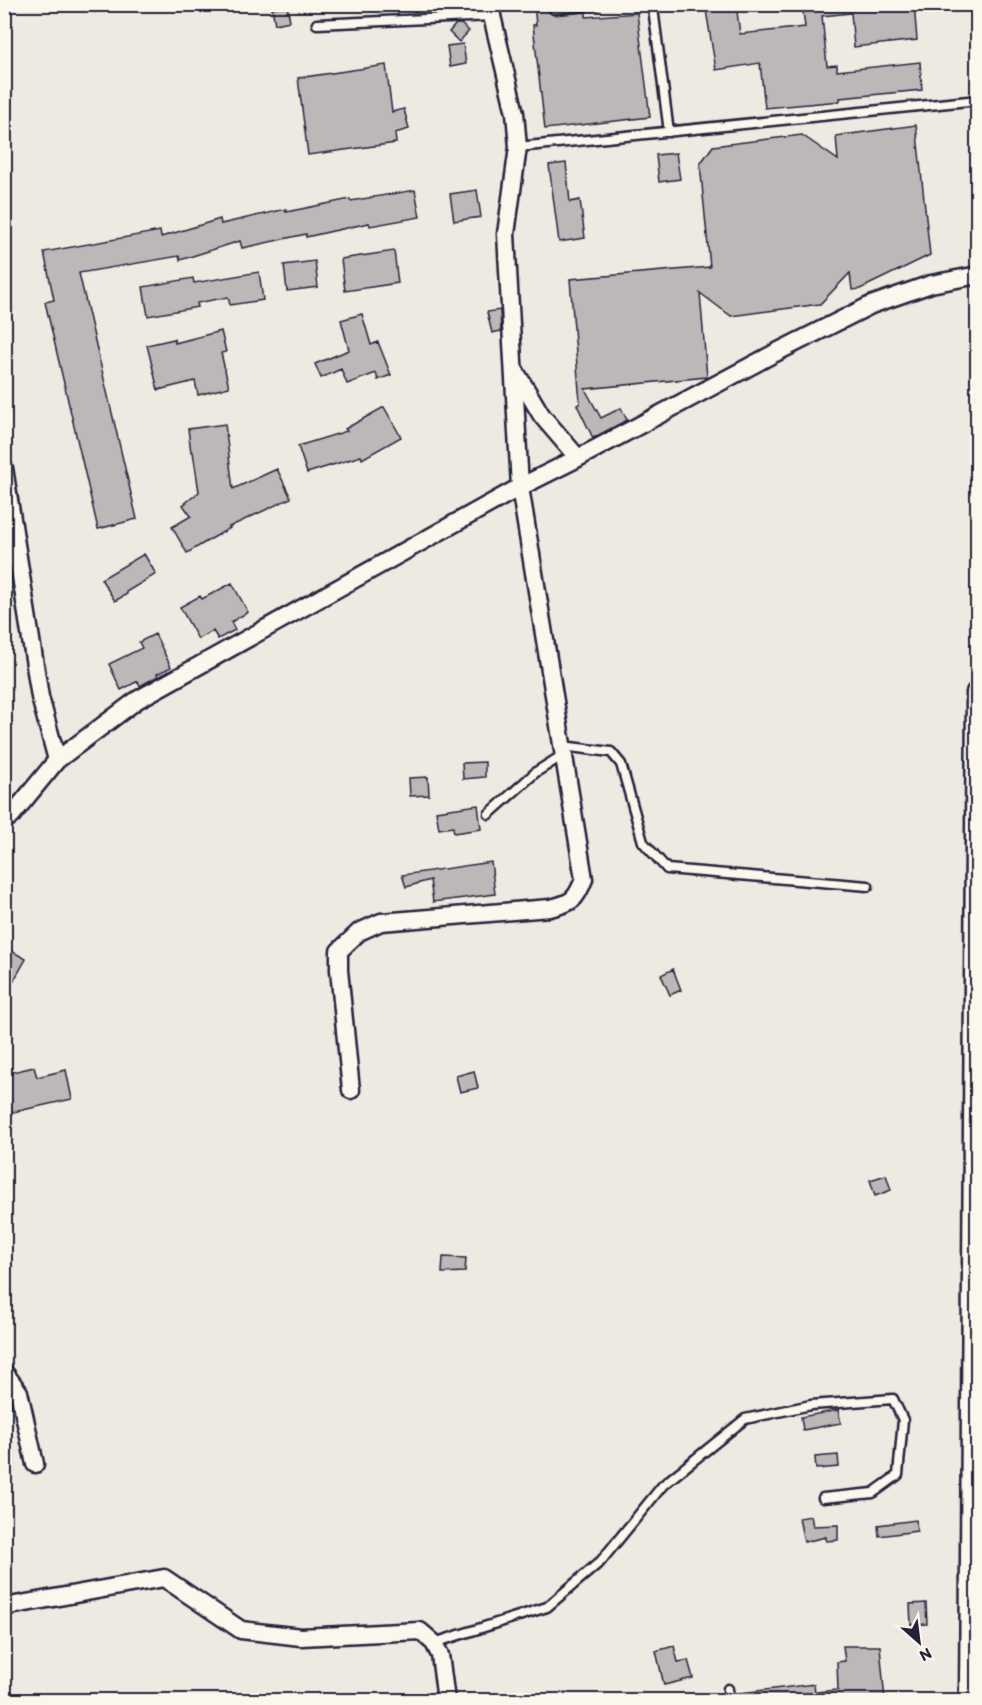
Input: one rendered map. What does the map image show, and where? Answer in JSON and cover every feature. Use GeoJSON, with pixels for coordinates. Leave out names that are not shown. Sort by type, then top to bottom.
{"type":"FeatureCollection","features":[{"type":"Feature","properties":{"kind":"main road"},"geometry":{"type":"LineString","coordinates":[[971,1701],[978,693]]}},
{"type":"Feature","properties":{"kind":"street"},"geometry":{"type":"LineString","coordinates":[[351,1090],[339,951],[359,932],[381,922],[550,908],[568,904],[578,894],[584,879],[520,487],[506,234],[518,147],[515,113],[491,10]]}},
{"type":"Feature","properties":{"kind":"street"},"geometry":{"type":"LineString","coordinates":[[4,821],[12,815],[57,760],[136,700],[520,487],[773,354],[871,305],[931,284],[978,275]]}},
{"type":"Feature","properties":{"kind":"street"},"geometry":{"type":"LineString","coordinates":[[513,367],[542,416],[578,458]]}},
{"type":"Feature","properties":{"kind":"street"},"geometry":{"type":"LineString","coordinates":[[4,468],[40,697],[57,760]]}},
{"type":"Feature","properties":{"kind":"street"},"geometry":{"type":"LineString","coordinates":[[4,1372],[19,1392],[35,1464]]}},
{"type":"Feature","properties":{"kind":"street"},"geometry":{"type":"LineString","coordinates":[[4,1607],[164,1578],[241,1630],[301,1637],[420,1630],[434,1643],[440,1655],[446,1701]]}},
{"type":"Feature","properties":{"kind":"lane"},"geometry":{"type":"LineString","coordinates":[[554,9],[598,4]]}},
{"type":"Feature","properties":{"kind":"lane"},"geometry":{"type":"LineString","coordinates":[[651,4],[669,132]]}},
{"type":"Feature","properties":{"kind":"lane"},"geometry":{"type":"LineString","coordinates":[[317,24],[491,10]]}},
{"type":"Feature","properties":{"kind":"lane"},"geometry":{"type":"LineString","coordinates":[[518,147],[978,100]]}},
{"type":"Feature","properties":{"kind":"lane"},"geometry":{"type":"LineString","coordinates":[[489,814],[563,750],[611,752],[621,764],[643,842],[667,869],[868,886]]}},
{"type":"Feature","properties":{"kind":"lane"},"geometry":{"type":"LineString","coordinates":[[434,1643],[547,1607],[601,1561],[663,1485],[745,1419],[811,1405],[893,1399],[903,1420],[898,1475],[873,1493],[824,1498]]}},
{"type":"Feature","properties":{"kind":"lane"},"geometry":{"type":"LineString","coordinates":[[728,1689],[729,1701]]}},
{"type":"Feature","properties":{"kind":"building"},"geometry":{"type":"Polygon","coordinates":[[[534,4],[550,4],[549,12],[554,15],[586,12],[586,17],[637,13],[650,117],[545,129],[533,25],[536,25],[534,4]]]}},
{"type":"Feature","properties":{"kind":"building"},"geometry":{"type":"Polygon","coordinates":[[[705,4],[736,4],[740,34],[805,27],[802,4],[914,4],[917,40],[854,47],[851,13],[822,16],[827,66],[837,65],[837,71],[920,62],[922,90],[765,108],[760,63],[716,70],[705,4]]]}},
{"type":"Feature","properties":{"kind":"building"},"geometry":{"type":"Polygon","coordinates":[[[287,5],[290,21],[275,24],[272,8],[287,5]]]}},
{"type":"Feature","properties":{"kind":"building"},"geometry":{"type":"Polygon","coordinates":[[[456,24],[461,24],[469,31],[459,42],[449,32],[456,24]]]}},
{"type":"Feature","properties":{"kind":"building"},"geometry":{"type":"Polygon","coordinates":[[[463,44],[466,64],[450,67],[447,46],[463,44]]]}},
{"type":"Feature","properties":{"kind":"building"},"geometry":{"type":"Polygon","coordinates":[[[386,65],[392,112],[404,109],[409,129],[395,133],[396,143],[308,155],[298,78],[386,65]]]}},
{"type":"Feature","properties":{"kind":"building"},"geometry":{"type":"Polygon","coordinates":[[[916,125],[930,255],[860,289],[852,290],[850,273],[820,304],[731,316],[700,293],[707,377],[585,389],[601,418],[621,408],[627,420],[593,438],[577,405],[580,403],[570,279],[710,267],[700,164],[713,146],[802,135],[838,160],[836,136],[916,125]]]}},
{"type":"Feature","properties":{"kind":"building"},"geometry":{"type":"Polygon","coordinates":[[[676,153],[680,179],[659,182],[656,155],[676,153]]]}},
{"type":"Feature","properties":{"kind":"building"},"geometry":{"type":"Polygon","coordinates":[[[566,163],[570,202],[580,200],[585,238],[559,242],[549,165],[566,163]]]}},
{"type":"Feature","properties":{"kind":"building"},"geometry":{"type":"Polygon","coordinates":[[[415,190],[420,217],[370,226],[369,223],[242,248],[240,241],[180,260],[179,256],[79,273],[137,519],[98,529],[45,302],[54,300],[44,252],[160,231],[161,237],[220,219],[221,224],[286,209],[286,212],[350,199],[351,201],[415,190]]]}},
{"type":"Feature","properties":{"kind":"building"},"geometry":{"type":"Polygon","coordinates":[[[477,190],[481,217],[454,221],[450,194],[477,190]]]}},
{"type":"Feature","properties":{"kind":"building"},"geometry":{"type":"Polygon","coordinates":[[[394,251],[398,283],[345,291],[341,259],[394,251]]]}},
{"type":"Feature","properties":{"kind":"building"},"geometry":{"type":"Polygon","coordinates":[[[315,261],[318,287],[287,291],[284,265],[315,261]]]}},
{"type":"Feature","properties":{"kind":"building"},"geometry":{"type":"Polygon","coordinates":[[[259,272],[263,300],[230,305],[228,297],[197,303],[198,307],[148,316],[143,287],[193,278],[194,283],[259,272]]]}},
{"type":"Feature","properties":{"kind":"building"},"geometry":{"type":"Polygon","coordinates":[[[500,310],[501,331],[492,333],[487,312],[500,310]]]}},
{"type":"Feature","properties":{"kind":"building"},"geometry":{"type":"Polygon","coordinates":[[[362,314],[371,345],[378,342],[391,375],[378,380],[376,373],[347,384],[341,369],[321,378],[315,364],[349,350],[341,320],[362,314]]]}},
{"type":"Feature","properties":{"kind":"building"},"geometry":{"type":"Polygon","coordinates":[[[221,331],[226,352],[221,353],[229,387],[198,395],[195,381],[158,390],[147,345],[174,339],[175,343],[221,331]]]}},
{"type":"Feature","properties":{"kind":"building"},"geometry":{"type":"Polygon","coordinates":[[[384,407],[401,437],[362,459],[361,456],[307,473],[298,446],[347,431],[345,429],[384,407]]]}},
{"type":"Feature","properties":{"kind":"building"},"geometry":{"type":"Polygon","coordinates":[[[225,424],[233,489],[277,469],[291,498],[229,527],[187,553],[172,527],[191,516],[183,505],[199,492],[188,429],[225,424]]]}},
{"type":"Feature","properties":{"kind":"building"},"geometry":{"type":"Polygon","coordinates":[[[144,554],[156,574],[115,601],[101,579],[144,554]]]}},
{"type":"Feature","properties":{"kind":"building"},"geometry":{"type":"Polygon","coordinates":[[[232,583],[248,612],[231,622],[235,630],[218,639],[213,631],[198,639],[180,607],[200,596],[202,599],[232,583]]]}},
{"type":"Feature","properties":{"kind":"building"},"geometry":{"type":"Polygon","coordinates":[[[155,634],[171,667],[140,686],[138,681],[121,690],[109,664],[142,648],[139,642],[155,634]]]}},
{"type":"Feature","properties":{"kind":"building"},"geometry":{"type":"Polygon","coordinates":[[[485,762],[485,777],[463,779],[462,763],[485,762]]]}},
{"type":"Feature","properties":{"kind":"building"},"geometry":{"type":"Polygon","coordinates":[[[428,777],[429,795],[410,796],[409,778],[428,777]]]}},
{"type":"Feature","properties":{"kind":"building"},"geometry":{"type":"Polygon","coordinates":[[[478,805],[481,829],[454,833],[453,827],[439,829],[436,811],[478,805]]]}},
{"type":"Feature","properties":{"kind":"building"},"geometry":{"type":"Polygon","coordinates":[[[491,862],[495,894],[433,902],[430,880],[406,887],[402,875],[491,862]]]}},
{"type":"Feature","properties":{"kind":"building"},"geometry":{"type":"Polygon","coordinates":[[[4,947],[26,959],[4,998],[4,947]]]}},
{"type":"Feature","properties":{"kind":"building"},"geometry":{"type":"Polygon","coordinates":[[[673,969],[681,990],[670,995],[661,975],[673,969]]]}},
{"type":"Feature","properties":{"kind":"building"},"geometry":{"type":"Polygon","coordinates":[[[34,1067],[37,1077],[66,1070],[72,1099],[9,1113],[4,1095],[4,1074],[34,1067]]]}},
{"type":"Feature","properties":{"kind":"building"},"geometry":{"type":"Polygon","coordinates":[[[474,1071],[478,1088],[460,1092],[456,1076],[474,1071]]]}},
{"type":"Feature","properties":{"kind":"building"},"geometry":{"type":"Polygon","coordinates":[[[886,1175],[891,1190],[875,1196],[870,1180],[886,1175]]]}},
{"type":"Feature","properties":{"kind":"building"},"geometry":{"type":"Polygon","coordinates":[[[443,1257],[466,1258],[465,1272],[442,1273],[443,1257]]]}},
{"type":"Feature","properties":{"kind":"building"},"geometry":{"type":"Polygon","coordinates":[[[838,1410],[841,1423],[803,1430],[801,1417],[838,1410]]]}},
{"type":"Feature","properties":{"kind":"building"},"geometry":{"type":"Polygon","coordinates":[[[838,1455],[839,1467],[816,1469],[815,1457],[838,1455]]]}},
{"type":"Feature","properties":{"kind":"building"},"geometry":{"type":"Polygon","coordinates":[[[811,1516],[813,1526],[838,1525],[838,1540],[826,1541],[826,1537],[804,1542],[799,1518],[811,1516]]]}},
{"type":"Feature","properties":{"kind":"building"},"geometry":{"type":"Polygon","coordinates":[[[916,1520],[917,1531],[879,1536],[878,1525],[916,1520]]]}},
{"type":"Feature","properties":{"kind":"building"},"geometry":{"type":"Polygon","coordinates":[[[926,1603],[927,1624],[911,1625],[910,1604],[926,1603]]]}},
{"type":"Feature","properties":{"kind":"building"},"geometry":{"type":"Polygon","coordinates":[[[674,1646],[678,1662],[688,1660],[693,1678],[664,1685],[656,1651],[674,1646]]]}},
{"type":"Feature","properties":{"kind":"building"},"geometry":{"type":"Polygon","coordinates":[[[843,1646],[880,1646],[885,1701],[741,1701],[741,1693],[814,1684],[815,1692],[838,1690],[837,1662],[845,1661],[843,1646]]]}}]}
